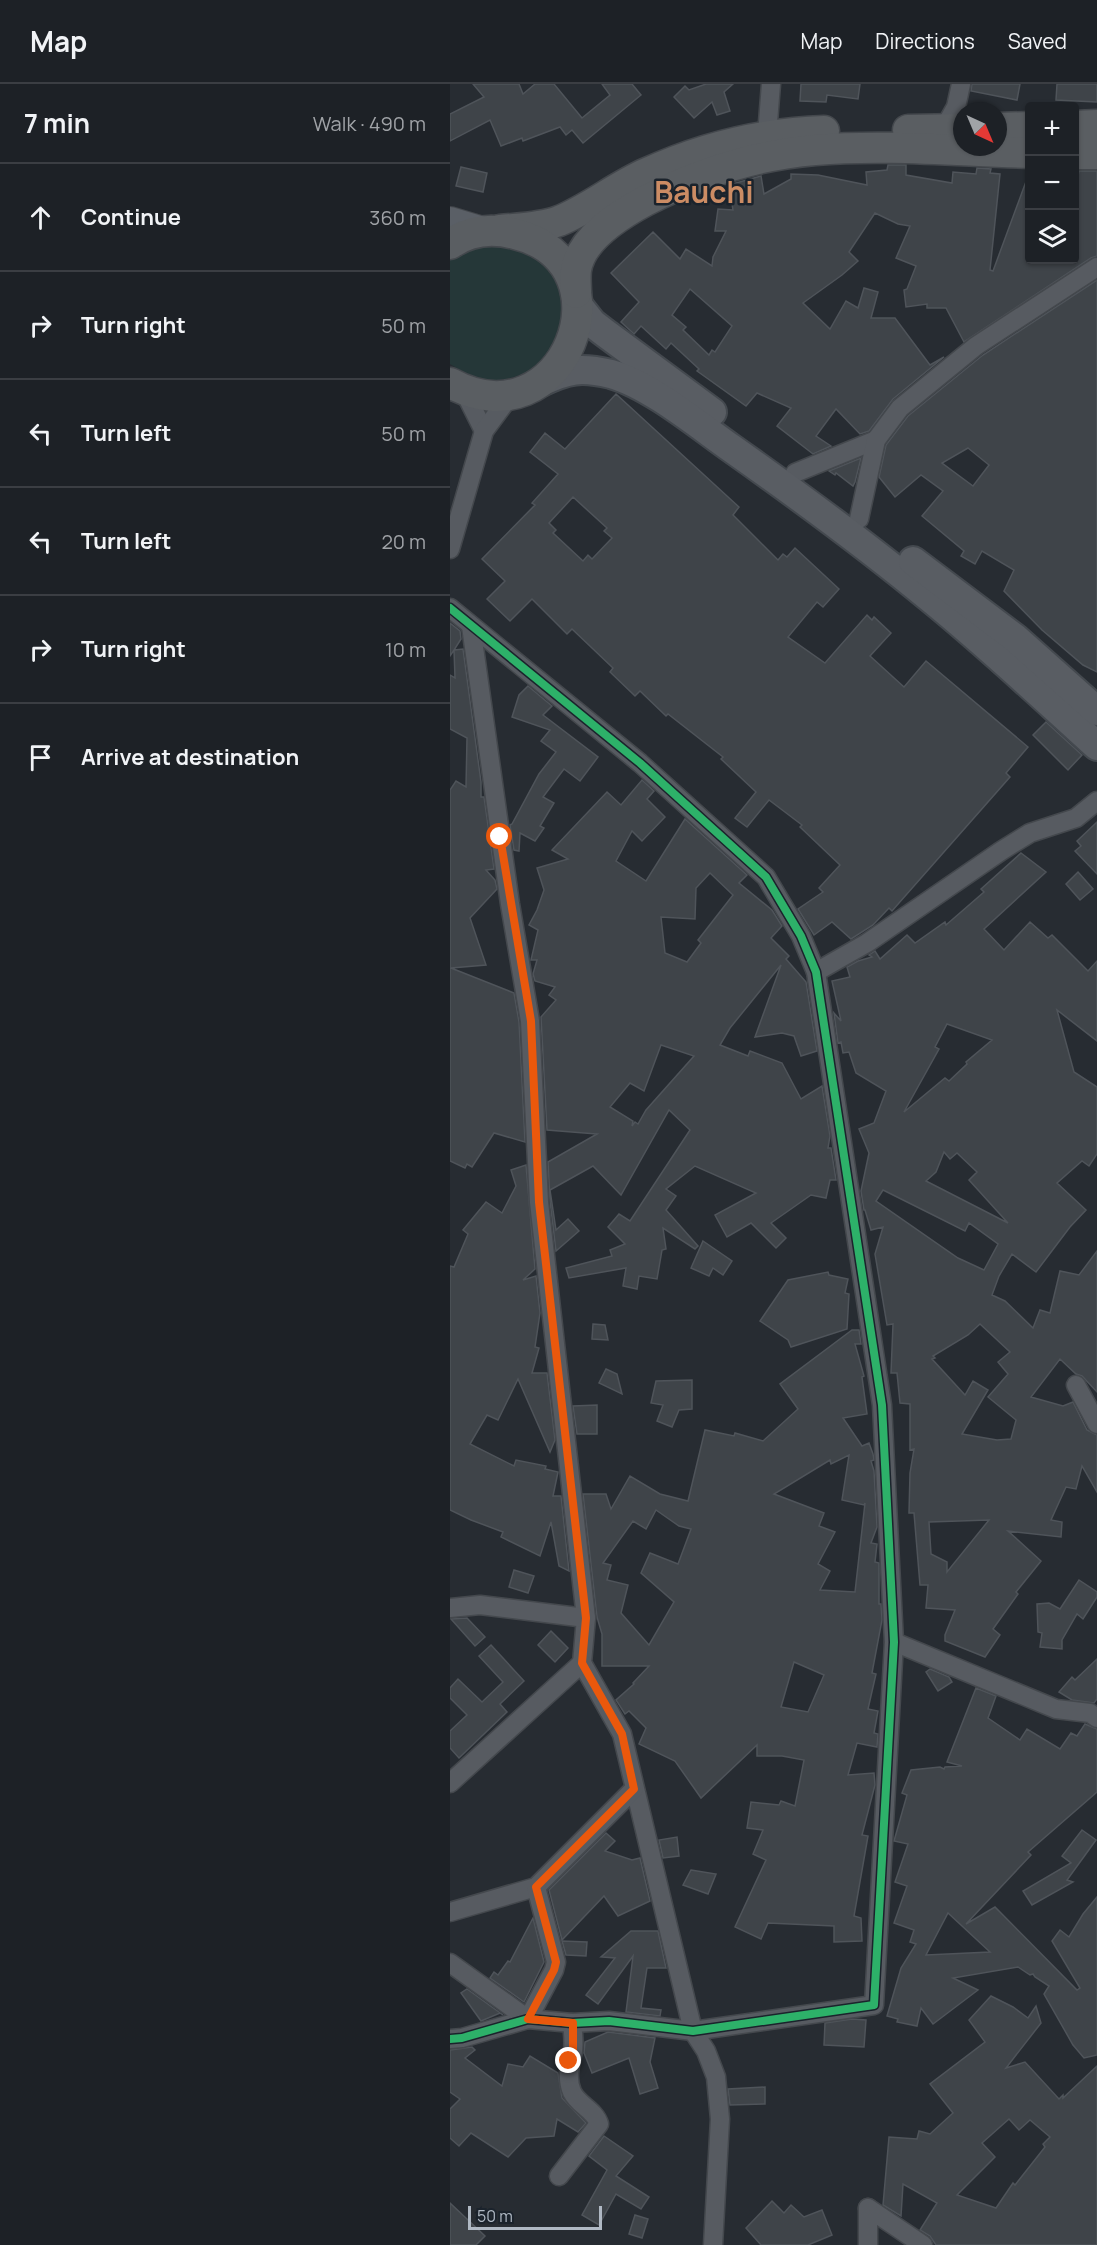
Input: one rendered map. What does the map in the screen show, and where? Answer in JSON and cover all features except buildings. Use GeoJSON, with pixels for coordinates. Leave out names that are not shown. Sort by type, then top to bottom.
{"type":"FeatureCollection","features":[{"type":"Feature","properties":{"kind":"highway"},"geometry":{"type":"LineString","coordinates":[[1079,126],[1097,125]]}},
{"type":"Feature","properties":{"kind":"highway"},"geometry":{"type":"LineString","coordinates":[[1007,128],[1025,127]]}},
{"type":"Feature","properties":{"kind":"highway"},"geometry":{"type":"LineString","coordinates":[[457,387],[482,395],[500,396],[529,387],[555,370],[566,356],[577,322],[576,269],[582,255],[591,241],[606,226],[644,201],[772,146],[860,129],[952,130]]}},
{"type":"Feature","properties":{"kind":"highway"},"geometry":{"type":"LineString","coordinates":[[450,244],[458,238],[492,230],[544,225],[560,220],[644,174],[686,156],[730,143],[812,150],[848,148],[1025,153]]}},
{"type":"Feature","properties":{"kind":"highway"},"geometry":{"type":"LineString","coordinates":[[1079,154],[1097,154]]}},
{"type":"Feature","properties":{"kind":"highway"},"geometry":{"type":"LineString","coordinates":[[492,230],[532,238],[552,252],[567,270],[577,298]]}},
{"type":"Feature","properties":{"kind":"main road"},"geometry":{"type":"LineString","coordinates":[[450,220],[492,230]]}},
{"type":"Feature","properties":{"kind":"main road"},"geometry":{"type":"LineString","coordinates":[[577,298],[592,323],[859,519],[1015,638],[1097,711]]}},
{"type":"Feature","properties":{"kind":"main road"},"geometry":{"type":"LineString","coordinates":[[529,387],[562,371],[577,369],[612,375],[630,382],[680,412],[811,506],[932,599],[1097,746]]}},
{"type":"Feature","properties":{"kind":"street"},"geometry":{"type":"LineString","coordinates":[[771,84],[772,146]]}},
{"type":"Feature","properties":{"kind":"street"},"geometry":{"type":"LineString","coordinates":[[952,130],[961,84]]}},
{"type":"Feature","properties":{"kind":"street"},"geometry":{"type":"LineString","coordinates":[[859,519],[876,440],[900,408],[976,345],[1097,267]]}},
{"type":"Feature","properties":{"kind":"street"},"geometry":{"type":"LineString","coordinates":[[457,387],[484,431]]}},
{"type":"Feature","properties":{"kind":"street"},"geometry":{"type":"LineString","coordinates":[[450,549],[484,431],[504,404],[529,387]]}},
{"type":"Feature","properties":{"kind":"street"},"geometry":{"type":"LineString","coordinates":[[795,473],[876,440]]}},
{"type":"Feature","properties":{"kind":"street"},"geometry":{"type":"LineString","coordinates":[[450,608],[640,763],[766,876],[801,936],[816,972],[882,1405],[894,1642],[874,2005],[693,2031],[609,2021],[573,2023],[528,2019],[462,2038],[450,2038]]}},
{"type":"Feature","properties":{"kind":"street"},"geometry":{"type":"LineString","coordinates":[[471,626],[510,904],[531,1021],[539,1202],[586,1618],[582,1663],[622,1734],[693,2031],[706,2051],[716,2078],[720,2119],[713,2245]]}},
{"type":"Feature","properties":{"kind":"street"},"geometry":{"type":"LineString","coordinates":[[816,972],[867,943],[1030,833],[1076,818],[1097,801]]}},
{"type":"Feature","properties":{"kind":"street"},"geometry":{"type":"LineString","coordinates":[[1076,1385],[1097,1424]]}},
{"type":"Feature","properties":{"kind":"street"},"geometry":{"type":"LineString","coordinates":[[450,1608],[480,1605],[586,1618]]}},
{"type":"Feature","properties":{"kind":"street"},"geometry":{"type":"LineString","coordinates":[[894,1642],[1056,1709],[1090,1713],[1097,1718]]}},
{"type":"Feature","properties":{"kind":"street"},"geometry":{"type":"LineString","coordinates":[[450,1783],[582,1663]]}},
{"type":"Feature","properties":{"kind":"street"},"geometry":{"type":"LineString","coordinates":[[450,1912],[536,1887],[634,1789]]}},
{"type":"Feature","properties":{"kind":"street"},"geometry":{"type":"LineString","coordinates":[[528,2019],[556,1962],[536,1887]]}},
{"type":"Feature","properties":{"kind":"street"},"geometry":{"type":"LineString","coordinates":[[450,1963],[528,2019]]}},
{"type":"Feature","properties":{"kind":"street"},"geometry":{"type":"LineString","coordinates":[[559,2176],[598,2124],[596,2117],[576,2098],[572,2091],[569,2061],[573,2051],[573,2023]]}},
{"type":"Feature","properties":{"kind":"street"},"geometry":{"type":"LineString","coordinates":[[868,2245],[868,2208],[923,2245]]}},
{"type":"Feature","properties":{"kind":"shaded area"},"geometry":{"type":"Polygon","coordinates":[[[494,242],[529,252],[537,256],[549,268],[561,296],[563,314],[560,331],[542,360],[528,371],[512,378],[487,380],[465,373],[450,364],[450,260],[472,246],[494,242]]]}},
{"type":"Feature","properties":{"kind":"cycle path"},"geometry":{"type":"LineString","coordinates":[[450,608],[640,763],[766,877],[801,936],[816,972],[882,1405],[894,1642],[874,2005],[693,2031],[609,2021],[572,2023],[528,2019],[462,2038],[450,2039]]}},
{"type":"Feature","properties":{"kind":"district","name":"Bauchi"},"geometry":{"type":"Point","coordinates":[704,193]}},
{"type":"Feature","properties":{"kind":"route"},"geometry":{"type":"LineString","coordinates":[[500,837],[531,1021],[539,1202],[586,1618],[582,1663],[622,1734],[634,1789],[536,1887],[556,1962],[528,2019],[573,2023],[573,2051],[569,2061]]}}]}
